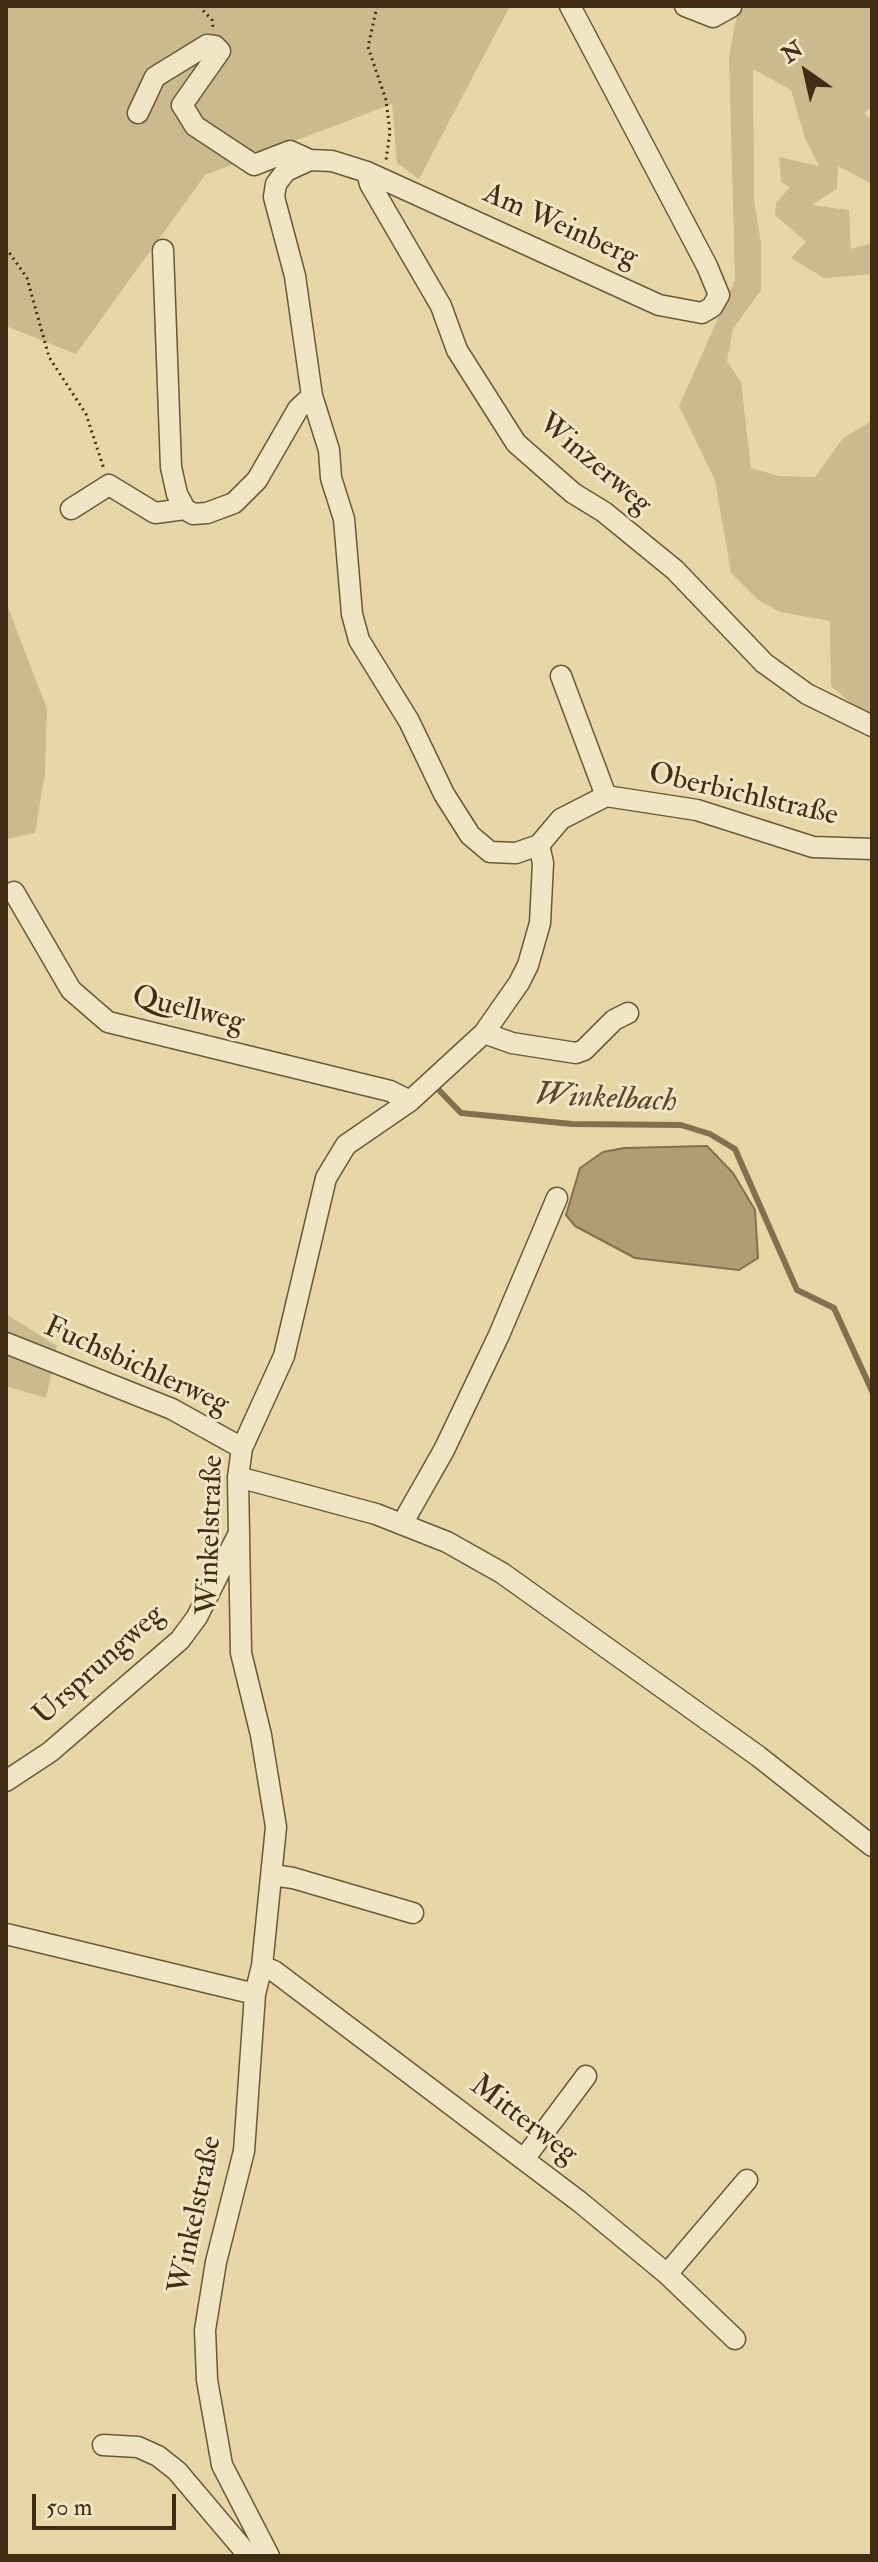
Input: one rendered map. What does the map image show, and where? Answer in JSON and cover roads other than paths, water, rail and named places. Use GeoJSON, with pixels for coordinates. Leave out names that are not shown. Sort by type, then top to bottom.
{"type":"FeatureCollection","features":[{"type":"Feature","properties":{"kind":"street","name":"Am Weinberg"},"geometry":{"type":"LineString","coordinates":[[138,113],[155,77],[207,45],[215,46],[220,51],[182,105],[195,126],[254,165],[290,151],[310,160],[332,161],[376,176],[659,305],[702,313],[712,307],[719,295],[707,266],[570,6]]}},
{"type":"Feature","properties":{"kind":"street"},"geometry":{"type":"LineString","coordinates":[[685,6],[713,17],[731,7]]}},
{"type":"Feature","properties":{"kind":"street"},"geometry":{"type":"LineString","coordinates":[[310,160],[286,171],[276,184],[274,197],[295,276],[312,396],[329,450],[331,478],[344,519],[352,614],[362,648],[409,721],[444,794],[470,835],[490,852],[516,853],[539,845],[543,863],[541,908],[532,952],[519,983],[484,1033],[410,1101]]}},
{"type":"Feature","properties":{"kind":"street","name":"Winzerweg"},"geometry":{"type":"LineString","coordinates":[[376,176],[370,184],[441,306],[457,350],[516,443],[573,493],[604,512],[675,570],[764,663],[807,694],[872,726]]}},
{"type":"Feature","properties":{"kind":"street"},"geometry":{"type":"LineString","coordinates":[[163,250],[171,467],[177,494],[185,509],[193,514],[207,513],[234,503],[257,480],[298,409],[312,396]]}},
{"type":"Feature","properties":{"kind":"street"},"geometry":{"type":"LineString","coordinates":[[71,509],[109,485],[155,513],[185,509]]}},
{"type":"Feature","properties":{"kind":"street"},"geometry":{"type":"LineString","coordinates":[[561,676],[606,796]]}},
{"type":"Feature","properties":{"kind":"street","name":"Oberbichlstraße"},"geometry":{"type":"LineString","coordinates":[[539,845],[561,819],[606,796],[697,810],[813,847],[872,849]]}},
{"type":"Feature","properties":{"kind":"street","name":"Quellweg"},"geometry":{"type":"LineString","coordinates":[[14,892],[71,990],[108,1022],[390,1091],[410,1101]]}},
{"type":"Feature","properties":{"kind":"street"},"geometry":{"type":"LineString","coordinates":[[484,1033],[512,1043],[576,1053],[584,1050],[614,1020],[628,1013]]}},
{"type":"Feature","properties":{"kind":"street","name":"Winkelstraße"},"geometry":{"type":"LineString","coordinates":[[269,2556],[222,2465],[207,2380],[205,2330],[216,2262],[244,2151],[255,1994],[262,1966],[276,1811],[241,1653],[238,1477],[242,1448],[284,1356],[326,1178],[346,1145],[410,1101]]}},
{"type":"Feature","properties":{"kind":"street"},"geometry":{"type":"LineString","coordinates":[[402,1524],[444,1450],[499,1335],[557,1198]]}},
{"type":"Feature","properties":{"kind":"street","name":"Fuchsbichlerweg"},"geometry":{"type":"LineString","coordinates":[[6,1343],[172,1409],[242,1448]]}},
{"type":"Feature","properties":{"kind":"street"},"geometry":{"type":"LineString","coordinates":[[238,1477],[376,1514],[447,1542],[502,1573],[582,1627],[758,1756],[872,1846]]}},
{"type":"Feature","properties":{"kind":"street","name":"Ursprungweg"},"geometry":{"type":"LineString","coordinates":[[6,1781],[50,1752],[180,1640],[197,1617],[237,1537]]}},
{"type":"Feature","properties":{"kind":"street"},"geometry":{"type":"LineString","coordinates":[[272,1875],[413,1913]]}},
{"type":"Feature","properties":{"kind":"street"},"geometry":{"type":"LineString","coordinates":[[6,1934],[255,1994]]}},
{"type":"Feature","properties":{"kind":"street","name":"Mitterweg"},"geometry":{"type":"LineString","coordinates":[[262,1966],[274,1971],[524,2159],[667,2274],[735,2339]]}},
{"type":"Feature","properties":{"kind":"street"},"geometry":{"type":"LineString","coordinates":[[524,2159],[586,2076]]}},
{"type":"Feature","properties":{"kind":"street"},"geometry":{"type":"LineString","coordinates":[[667,2274],[747,2180]]}},
{"type":"Feature","properties":{"kind":"street"},"geometry":{"type":"LineString","coordinates":[[103,2445],[138,2447],[158,2456],[177,2471],[249,2556]]}},
{"type":"Feature","properties":{"kind":"waterway","name":"Winkelbach"},"geometry":{"type":"LineString","coordinates":[[435,1086],[461,1113],[572,1124],[681,1125],[710,1134],[735,1149],[797,1290],[834,1308],[872,1391]]}}]}
